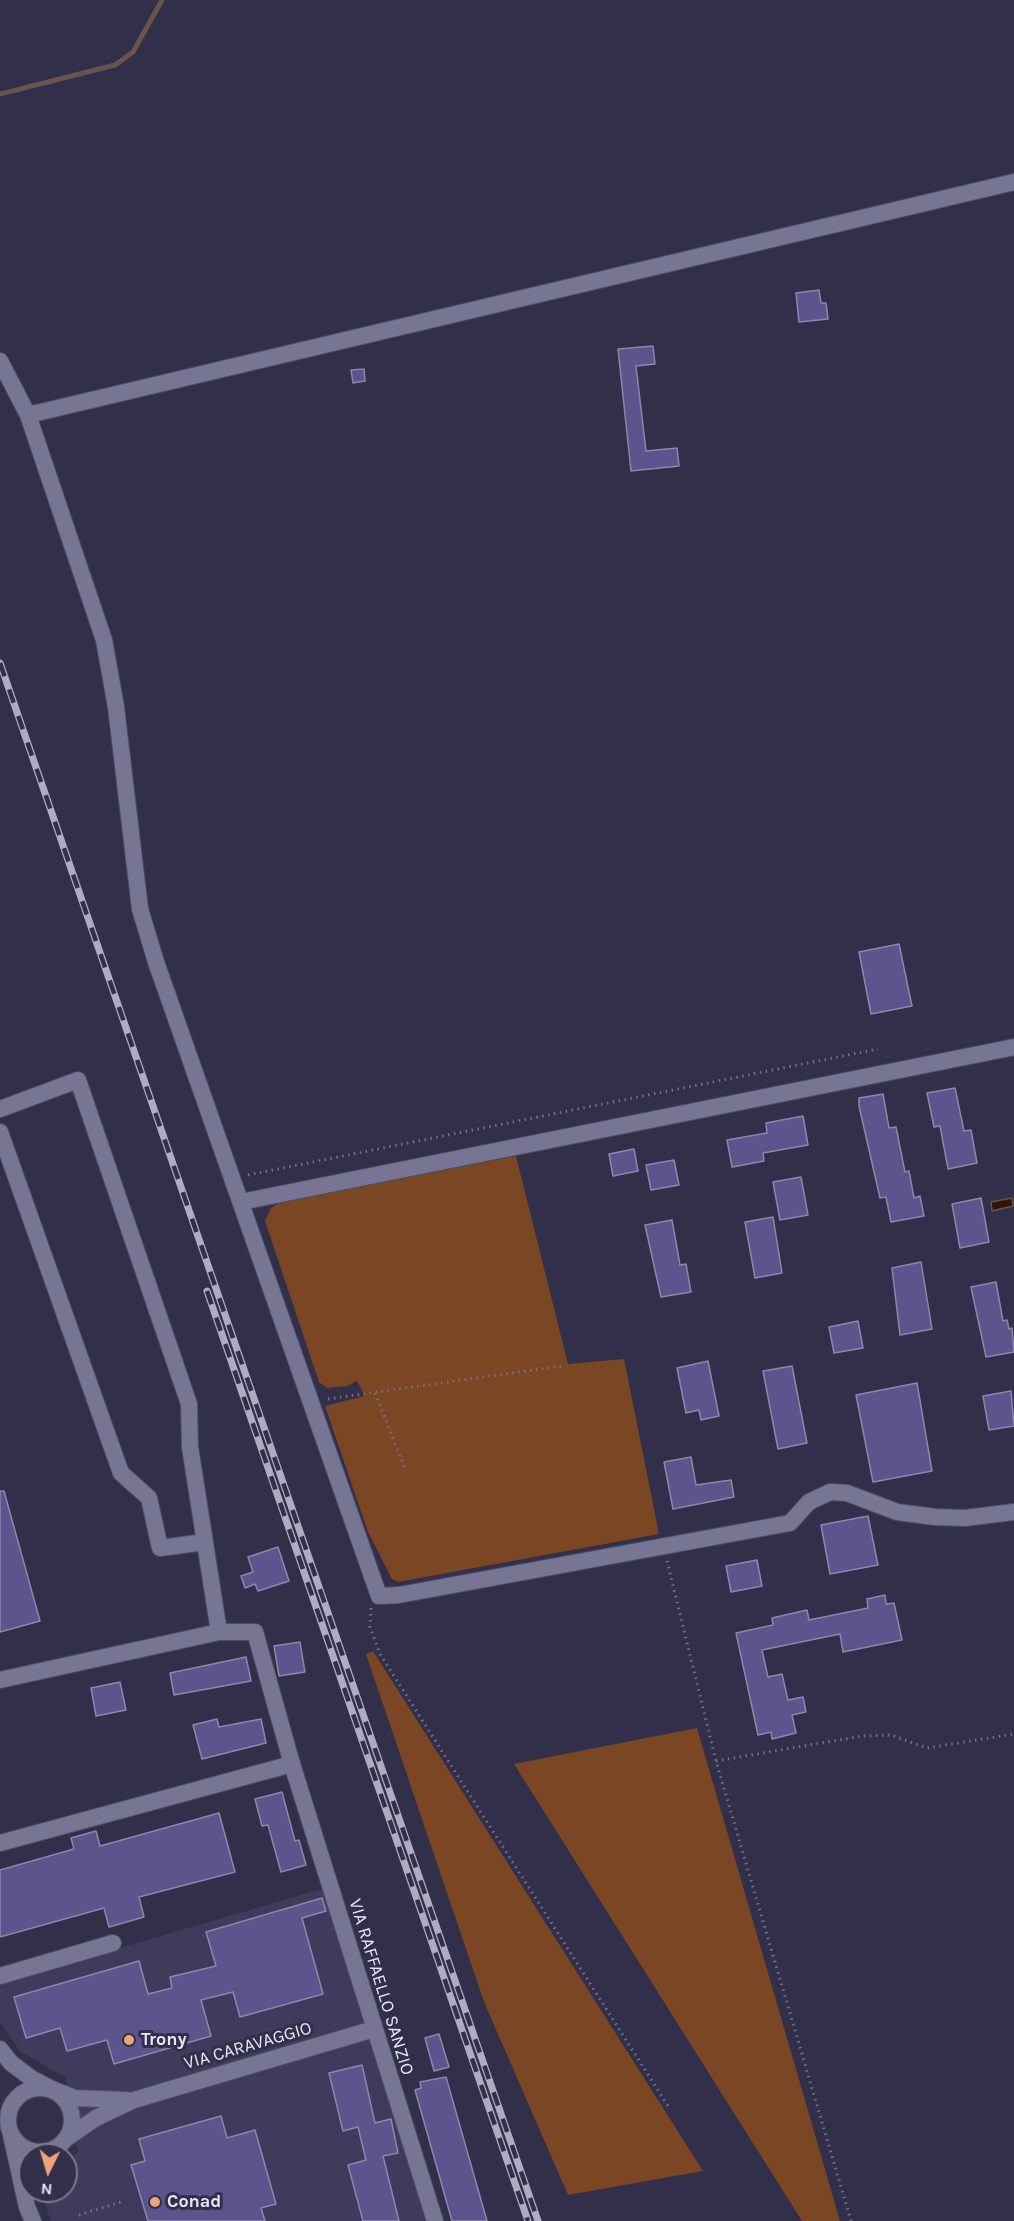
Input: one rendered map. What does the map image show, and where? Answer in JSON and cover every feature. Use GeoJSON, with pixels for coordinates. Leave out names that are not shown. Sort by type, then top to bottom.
{"type":"FeatureCollection","features":[{"type":"Feature","properties":{"kind":"street"},"geometry":{"type":"LineString","coordinates":[[28,415],[1014,182]]}},
{"type":"Feature","properties":{"kind":"street"},"geometry":{"type":"LineString","coordinates":[[0,361],[28,415],[104,640],[116,707],[140,909],[156,962],[379,1596],[399,1595],[789,1523],[809,1502],[830,1492],[847,1493],[897,1512],[935,1517],[965,1518],[1014,1512]]}},
{"type":"Feature","properties":{"kind":"street"},"geometry":{"type":"LineString","coordinates":[[242,1202],[1014,1047]]}},
{"type":"Feature","properties":{"kind":"street"},"geometry":{"type":"LineString","coordinates":[[0,1109],[78,1080],[189,1404],[190,1447],[219,1632]]}},
{"type":"Feature","properties":{"kind":"street"},"geometry":{"type":"LineString","coordinates":[[0,1132],[121,1473],[149,1498],[160,1548],[205,1542]]}},
{"type":"Feature","properties":{"kind":"street","name":"VIA RAFFAELLO SANZIO"},"geometry":{"type":"LineString","coordinates":[[0,1680],[219,1632],[255,1632],[292,1764],[435,2221]]}},
{"type":"Feature","properties":{"kind":"street"},"geometry":{"type":"LineString","coordinates":[[0,1843],[292,1764]]}},
{"type":"Feature","properties":{"kind":"street"},"geometry":{"type":"LineString","coordinates":[[0,1976],[113,1943]]}},
{"type":"Feature","properties":{"kind":"street","name":"VIA CARAVAGGIO"},"geometry":{"type":"LineString","coordinates":[[62,2143],[96,2118],[134,2100],[374,2029]]}},
{"type":"Feature","properties":{"kind":"street"},"geometry":{"type":"LineString","coordinates":[[0,2049],[11,2063],[63,2097],[72,2117],[59,2143]]}},
{"type":"Feature","properties":{"kind":"street"},"geometry":{"type":"LineString","coordinates":[[33,2220],[27,2207],[7,2115],[16,2097],[34,2087],[54,2090]]}},
{"type":"Feature","properties":{"kind":"street","name":"VIA CARAVAGGIO"},"geometry":{"type":"LineString","coordinates":[[54,2090],[90,2100],[134,2100]]}},
{"type":"Feature","properties":{"kind":"street"},"geometry":{"type":"LineString","coordinates":[[0,2105],[9,2130],[20,2143]]}},
{"type":"Feature","properties":{"kind":"street"},"geometry":{"type":"LineString","coordinates":[[33,2220],[35,2203]]}},
{"type":"Feature","properties":{"kind":"path"},"geometry":{"type":"LineString","coordinates":[[233,1178],[878,1049]]}},
{"type":"Feature","properties":{"kind":"path"},"geometry":{"type":"LineString","coordinates":[[311,1401],[561,1366]]}},
{"type":"Feature","properties":{"kind":"path"},"geometry":{"type":"LineString","coordinates":[[375,1393],[406,1472]]}},
{"type":"Feature","properties":{"kind":"path"},"geometry":{"type":"LineString","coordinates":[[664,1547],[716,1761],[850,2221]]}},
{"type":"Feature","properties":{"kind":"path"},"geometry":{"type":"LineString","coordinates":[[379,1596],[372,1604],[369,1618],[380,1654],[670,2109]]}},
{"type":"Feature","properties":{"kind":"path"},"geometry":{"type":"LineString","coordinates":[[716,1761],[862,1736],[891,1735],[927,1748],[1014,1734]]}},
{"type":"Feature","properties":{"kind":"path"},"geometry":{"type":"LineString","coordinates":[[79,2215],[121,2202]]}},
{"type":"Feature","properties":{"kind":"shaded area"},"geometry":{"type":"Polygon","coordinates":[[[516,1156],[568,1364],[624,1359],[659,1534],[398,1582],[392,1579],[368,1532],[325,1406],[365,1396],[357,1381],[347,1386],[327,1388],[319,1382],[265,1221],[271,1208],[280,1202],[516,1156]]]}},
{"type":"Feature","properties":{"kind":"shaded area"},"geometry":{"type":"Polygon","coordinates":[[[1012,1198],[1013,1206],[992,1211],[991,1202],[1012,1198]]]}},
{"type":"Feature","properties":{"kind":"shaded area"},"geometry":{"type":"Polygon","coordinates":[[[373,1651],[703,2171],[568,2195],[484,2002],[366,1654],[373,1651]]]}},
{"type":"Feature","properties":{"kind":"shaded area"},"geometry":{"type":"Polygon","coordinates":[[[697,1728],[840,2221],[802,2221],[514,1764],[697,1728]]]}},
{"type":"Feature","properties":{"kind":"shaded area"},"geometry":{"type":"Polygon","coordinates":[[[325,1888],[426,2221],[51,2221],[45,2203],[78,2203],[78,2143],[66,2078],[21,2052],[0,2023],[0,1983],[325,1888]]]}},
{"type":"Feature","properties":{"kind":"building"},"geometry":{"type":"Polygon","coordinates":[[[819,290],[821,303],[826,303],[828,319],[799,322],[796,293],[819,290]]]}},
{"type":"Feature","properties":{"kind":"building"},"geometry":{"type":"Polygon","coordinates":[[[653,346],[655,364],[636,366],[646,451],[677,448],[679,466],[631,471],[618,349],[653,346]]]}},
{"type":"Feature","properties":{"kind":"building"},"geometry":{"type":"Polygon","coordinates":[[[364,369],[365,381],[353,383],[351,370],[364,369]]]}},
{"type":"Feature","properties":{"kind":"building"},"geometry":{"type":"Polygon","coordinates":[[[899,944],[912,1006],[871,1014],[859,952],[899,944]]]}},
{"type":"Feature","properties":{"kind":"building"},"geometry":{"type":"Polygon","coordinates":[[[955,1088],[964,1131],[971,1130],[977,1163],[948,1169],[940,1126],[934,1127],[927,1093],[955,1088]]]}},
{"type":"Feature","properties":{"kind":"building"},"geometry":{"type":"Polygon","coordinates":[[[883,1094],[889,1128],[896,1127],[905,1172],[909,1171],[914,1198],[920,1196],[924,1216],[891,1222],[886,1197],[880,1198],[859,1098],[883,1094]]]}},
{"type":"Feature","properties":{"kind":"building"},"geometry":{"type":"Polygon","coordinates":[[[803,1116],[808,1145],[763,1153],[764,1161],[732,1167],[727,1140],[767,1133],[766,1123],[803,1116]]]}},
{"type":"Feature","properties":{"kind":"building"},"geometry":{"type":"Polygon","coordinates":[[[634,1149],[638,1171],[613,1176],[609,1154],[634,1149]]]}},
{"type":"Feature","properties":{"kind":"building"},"geometry":{"type":"Polygon","coordinates":[[[674,1160],[679,1185],[651,1190],[646,1165],[674,1160]]]}},
{"type":"Feature","properties":{"kind":"building"},"geometry":{"type":"Polygon","coordinates":[[[801,1177],[808,1215],[780,1220],[773,1182],[801,1177]]]}},
{"type":"Feature","properties":{"kind":"building"},"geometry":{"type":"Polygon","coordinates":[[[981,1198],[989,1242],[960,1248],[952,1204],[981,1198]]]}},
{"type":"Feature","properties":{"kind":"building"},"geometry":{"type":"Polygon","coordinates":[[[773,1217],[782,1273],[755,1278],[745,1222],[773,1217]]]}},
{"type":"Feature","properties":{"kind":"building"},"geometry":{"type":"Polygon","coordinates":[[[672,1220],[680,1265],[686,1264],[691,1292],[661,1297],[645,1225],[672,1220]]]}},
{"type":"Feature","properties":{"kind":"building"},"geometry":{"type":"Polygon","coordinates":[[[921,1262],[932,1329],[900,1335],[892,1268],[921,1262]]]}},
{"type":"Feature","properties":{"kind":"building"},"geometry":{"type":"Polygon","coordinates":[[[996,1282],[1003,1321],[1007,1320],[1009,1329],[1012,1328],[1014,1352],[986,1357],[971,1287],[996,1282]]]}},
{"type":"Feature","properties":{"kind":"building"},"geometry":{"type":"Polygon","coordinates":[[[858,1321],[863,1348],[834,1353],[829,1327],[858,1321]]]}},
{"type":"Feature","properties":{"kind":"building"},"geometry":{"type":"Polygon","coordinates":[[[708,1361],[719,1416],[701,1420],[699,1410],[686,1413],[677,1368],[708,1361]]]}},
{"type":"Feature","properties":{"kind":"building"},"geometry":{"type":"Polygon","coordinates":[[[792,1366],[807,1443],[778,1449],[763,1371],[792,1366]]]}},
{"type":"Feature","properties":{"kind":"building"},"geometry":{"type":"Polygon","coordinates":[[[917,1383],[932,1471],[873,1482],[856,1395],[917,1383]]]}},
{"type":"Feature","properties":{"kind":"building"},"geometry":{"type":"Polygon","coordinates":[[[1011,1391],[1014,1426],[989,1430],[983,1396],[1011,1391]]]}},
{"type":"Feature","properties":{"kind":"building"},"geometry":{"type":"Polygon","coordinates":[[[691,1457],[696,1485],[731,1480],[734,1497],[673,1509],[664,1462],[691,1457]]]}},
{"type":"Feature","properties":{"kind":"building"},"geometry":{"type":"Polygon","coordinates":[[[0,1491],[4,1491],[40,1621],[0,1632],[0,1491]]]}},
{"type":"Feature","properties":{"kind":"building"},"geometry":{"type":"Polygon","coordinates":[[[868,1516],[878,1565],[830,1574],[821,1525],[868,1516]]]}},
{"type":"Feature","properties":{"kind":"building"},"geometry":{"type":"Polygon","coordinates":[[[278,1547],[289,1581],[258,1591],[255,1584],[245,1588],[241,1576],[253,1572],[248,1557],[278,1547]]]}},
{"type":"Feature","properties":{"kind":"building"},"geometry":{"type":"Polygon","coordinates":[[[757,1560],[762,1586],[731,1592],[726,1566],[757,1560]]]}},
{"type":"Feature","properties":{"kind":"building"},"geometry":{"type":"Polygon","coordinates":[[[885,1595],[886,1604],[894,1603],[902,1640],[843,1652],[840,1634],[762,1650],[768,1677],[782,1674],[788,1700],[803,1697],[806,1712],[792,1715],[796,1733],[772,1739],[771,1732],[758,1735],[736,1633],[773,1625],[772,1618],[807,1610],[809,1620],[868,1608],[867,1599],[885,1595]]]}},
{"type":"Feature","properties":{"kind":"building"},"geometry":{"type":"Polygon","coordinates":[[[300,1642],[305,1672],[279,1676],[274,1646],[300,1642]]]}},
{"type":"Feature","properties":{"kind":"building"},"geometry":{"type":"Polygon","coordinates":[[[246,1657],[251,1681],[174,1695],[170,1673],[246,1657]]]}},
{"type":"Feature","properties":{"kind":"building"},"geometry":{"type":"Polygon","coordinates":[[[120,1682],[126,1710],[96,1716],[91,1688],[120,1682]]]}},
{"type":"Feature","properties":{"kind":"building"},"geometry":{"type":"Polygon","coordinates":[[[217,1719],[219,1727],[261,1719],[266,1743],[202,1759],[193,1725],[217,1719]]]}},
{"type":"Feature","properties":{"kind":"building"},"geometry":{"type":"Polygon","coordinates":[[[282,1792],[295,1841],[299,1840],[306,1865],[281,1872],[268,1825],[262,1826],[255,1799],[282,1792]]]}},
{"type":"Feature","properties":{"kind":"building"},"geometry":{"type":"Polygon","coordinates":[[[219,1813],[235,1872],[139,1897],[144,1917],[109,1927],[104,1908],[0,1937],[0,1870],[74,1849],[71,1838],[96,1831],[100,1846],[219,1813]]]}},
{"type":"Feature","properties":{"kind":"building"},"geometry":{"type":"Polygon","coordinates":[[[322,1898],[326,1911],[302,1918],[323,1994],[240,2017],[233,1992],[201,2000],[211,2036],[114,2064],[107,2040],[67,2051],[60,2028],[26,2038],[14,1997],[139,1961],[148,1994],[172,1988],[170,1977],[216,1966],[206,1932],[322,1898]]]}},
{"type":"Feature","properties":{"kind":"building"},"geometry":{"type":"Polygon","coordinates":[[[439,2034],[449,2067],[434,2071],[425,2038],[439,2034]]]}},
{"type":"Feature","properties":{"kind":"building"},"geometry":{"type":"Polygon","coordinates":[[[362,2065],[375,2123],[391,2119],[398,2153],[383,2156],[399,2221],[363,2221],[348,2165],[366,2160],[358,2127],[343,2131],[329,2073],[362,2065]]]}},
{"type":"Feature","properties":{"kind":"building"},"geometry":{"type":"Polygon","coordinates":[[[446,2077],[487,2221],[452,2221],[415,2090],[421,2088],[420,2082],[446,2077]]]}},
{"type":"Feature","properties":{"kind":"building"},"geometry":{"type":"Polygon","coordinates":[[[221,2116],[227,2138],[255,2130],[276,2204],[261,2208],[265,2221],[148,2221],[131,2165],[145,2161],[139,2139],[221,2116]]]}},
{"type":"Feature","properties":{"kind":"waterway"},"geometry":{"type":"LineString","coordinates":[[0,94],[115,65],[133,52],[162,0]]}},
{"type":"Feature","properties":{"kind":"railway"},"geometry":{"type":"LineString","coordinates":[[0,663],[538,2221]]}},
{"type":"Feature","properties":{"kind":"railway"},"geometry":{"type":"LineString","coordinates":[[207,1291],[528,2221]]}},
{"type":"Feature","properties":{"kind":"place","name":"Trony"},"geometry":{"type":"Point","coordinates":[129,2040]}},
{"type":"Feature","properties":{"kind":"place","name":"Conad"},"geometry":{"type":"Point","coordinates":[155,2202]}}]}
